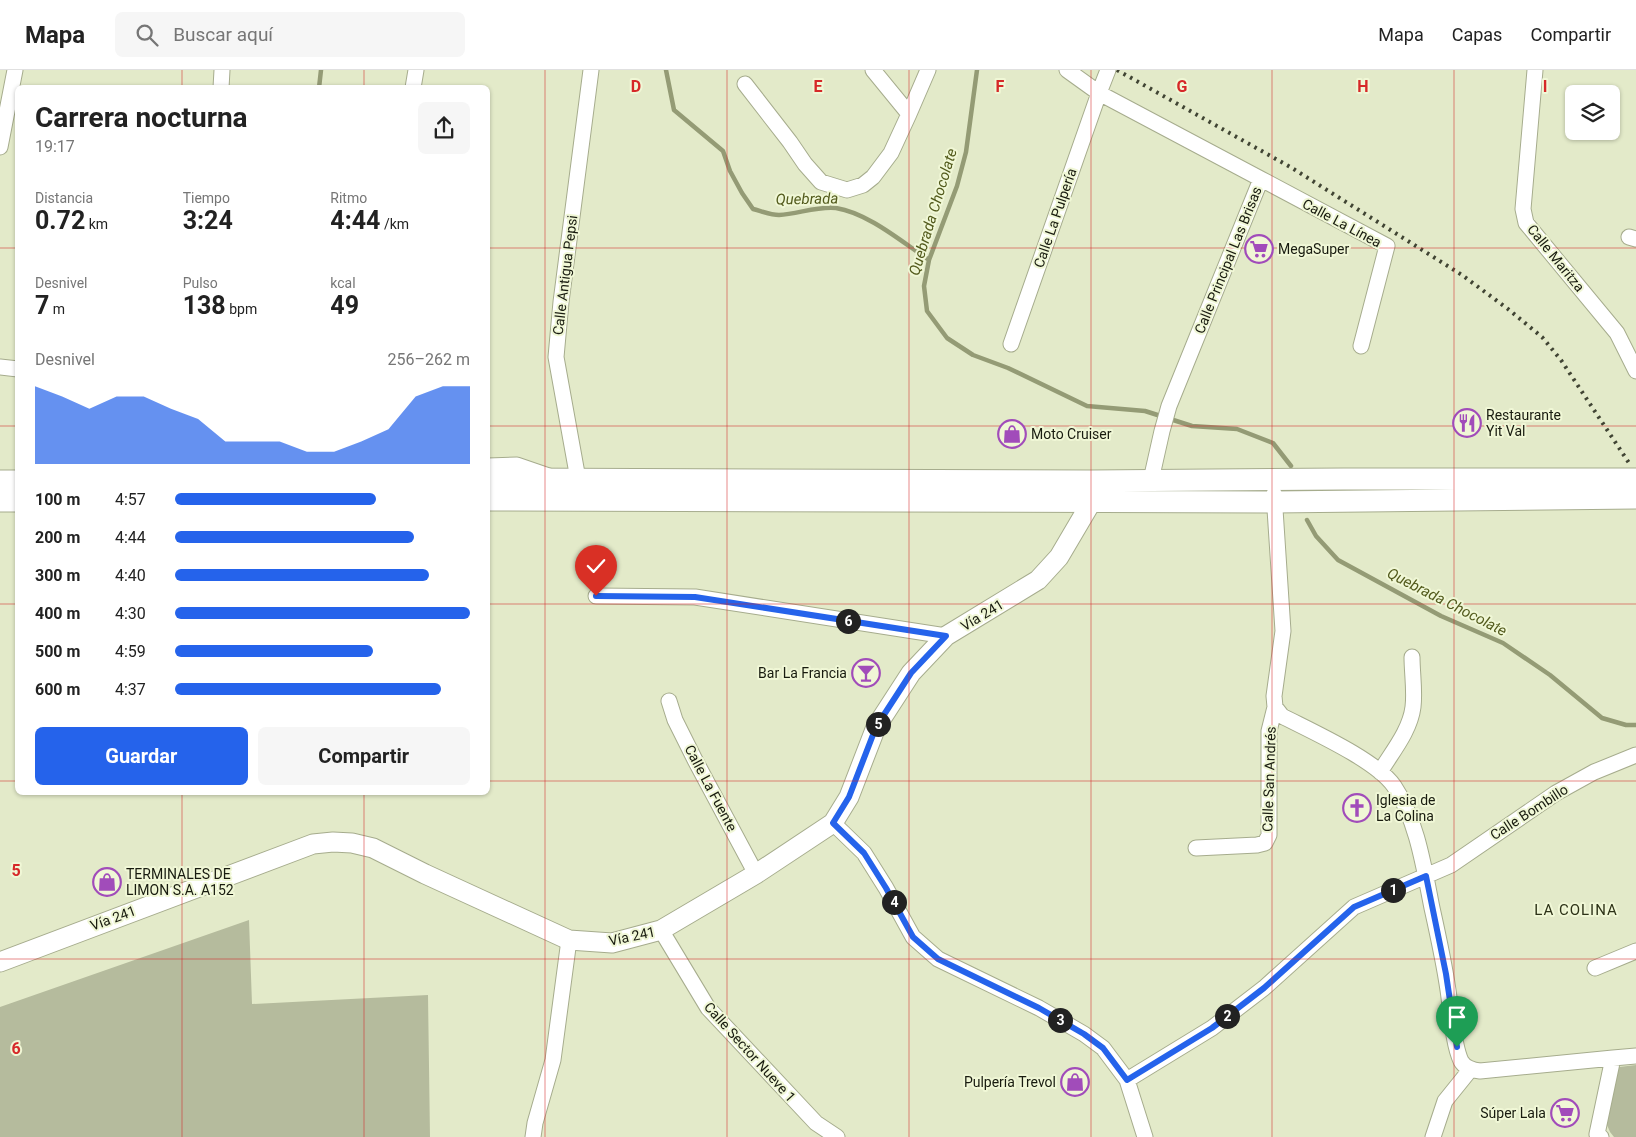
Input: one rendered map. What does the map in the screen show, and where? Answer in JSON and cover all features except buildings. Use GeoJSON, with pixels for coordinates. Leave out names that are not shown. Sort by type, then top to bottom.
{"type":"FeatureCollection","features":[{"type":"Feature","properties":{"kind":"highway"},"geometry":{"type":"LineString","coordinates":[[490,479],[568,479],[1091,491],[1274,502],[1636,498]]}},
{"type":"Feature","properties":{"kind":"highway"},"geometry":{"type":"LineString","coordinates":[[490,500],[1091,491],[1151,480],[1636,479]]}},
{"type":"Feature","properties":{"kind":"highway"},"geometry":{"type":"LineString","coordinates":[[0,481],[15,481]]}},
{"type":"Feature","properties":{"kind":"highway"},"geometry":{"type":"LineString","coordinates":[[0,501],[15,501]]}},
{"type":"Feature","properties":{"kind":"main road","name":"Vía 241"},"geometry":{"type":"LineString","coordinates":[[0,962],[313,844],[333,842],[352,843],[373,848],[425,874],[570,940],[612,943],[661,930],[756,874],[833,823],[849,797],[876,727],[911,673],[946,636],[1038,580],[1059,557],[1091,491]]}},
{"type":"Feature","properties":{"kind":"street"},"geometry":{"type":"LineString","coordinates":[[0,147],[14,70]]}},
{"type":"Feature","properties":{"kind":"street"},"geometry":{"type":"LineString","coordinates":[[221,85],[222,70]]}},
{"type":"Feature","properties":{"kind":"street"},"geometry":{"type":"LineString","coordinates":[[414,85],[416,70]]}},
{"type":"Feature","properties":{"kind":"street","name":"Calle Antigua Pepsi"},"geometry":{"type":"LineString","coordinates":[[568,479],[556,357],[561,302],[591,70]]}},
{"type":"Feature","properties":{"kind":"street"},"geometry":{"type":"LineString","coordinates":[[873,70],[909,114]]}},
{"type":"Feature","properties":{"kind":"street"},"geometry":{"type":"LineString","coordinates":[[745,84],[805,164],[821,182],[847,190],[863,186],[873,177],[891,153],[928,70]]}},
{"type":"Feature","properties":{"kind":"street","name":"Calle Principal Las Brisas"},"geometry":{"type":"LineString","coordinates":[[1067,70],[1099,93],[1261,179],[1169,406],[1151,480]]}},
{"type":"Feature","properties":{"kind":"street"},"geometry":{"type":"LineString","coordinates":[[1099,93],[1108,70]]}},
{"type":"Feature","properties":{"kind":"street","name":"Calle Maritza"},"geometry":{"type":"LineString","coordinates":[[1535,70],[1523,209],[1526,222],[1617,333],[1636,371]]}},
{"type":"Feature","properties":{"kind":"street","name":"Calle La Pulpería"},"geometry":{"type":"LineString","coordinates":[[1011,344],[1099,93]]}},
{"type":"Feature","properties":{"kind":"street","name":"Calle La Línea"},"geometry":{"type":"LineString","coordinates":[[1261,179],[1387,246],[1360,346]]}},
{"type":"Feature","properties":{"kind":"street"},"geometry":{"type":"LineString","coordinates":[[0,368],[15,369]]}},
{"type":"Feature","properties":{"kind":"street"},"geometry":{"type":"LineString","coordinates":[[490,466],[517,465],[568,479]]}},
{"type":"Feature","properties":{"kind":"street"},"geometry":{"type":"LineString","coordinates":[[1273,480],[1283,631],[1274,691],[1275,707],[1282,716],[1342,747],[1380,772],[1393,785],[1410,816],[1426,876],[1446,974],[1457,1047],[1462,1062],[1470,1070],[1480,1071],[1636,1056]]}},
{"type":"Feature","properties":{"kind":"street"},"geometry":{"type":"LineString","coordinates":[[596,596],[695,597],[946,636]]}},
{"type":"Feature","properties":{"kind":"street"},"geometry":{"type":"LineString","coordinates":[[1380,772],[1410,721],[1413,706],[1412,657]]}},
{"type":"Feature","properties":{"kind":"street","name":"Calle La Fuente"},"geometry":{"type":"LineString","coordinates":[[669,700],[675,720],[695,760],[756,874]]}},
{"type":"Feature","properties":{"kind":"street","name":"Calle San Andrés"},"geometry":{"type":"LineString","coordinates":[[1196,848],[1265,843],[1268,835],[1269,732],[1275,707]]}},
{"type":"Feature","properties":{"kind":"street","name":"Calle Bombillo"},"geometry":{"type":"LineString","coordinates":[[1127,1080],[1212,1028],[1264,988],[1354,907],[1451,865],[1556,793],[1594,772],[1636,755]]}},
{"type":"Feature","properties":{"kind":"street"},"geometry":{"type":"LineString","coordinates":[[833,823],[864,853],[913,937],[938,959],[1039,1008],[1084,1034],[1103,1048],[1127,1080],[1145,1137]]}},
{"type":"Feature","properties":{"kind":"street","name":"Calle Sector Nueve 1"},"geometry":{"type":"LineString","coordinates":[[661,930],[708,1008],[816,1123],[837,1137]]}},
{"type":"Feature","properties":{"kind":"street"},"geometry":{"type":"LineString","coordinates":[[533,1137],[535,1123],[553,1060],[570,940]]}},
{"type":"Feature","properties":{"kind":"street"},"geometry":{"type":"LineString","coordinates":[[1595,968],[1636,951]]}},
{"type":"Feature","properties":{"kind":"street"},"geometry":{"type":"LineString","coordinates":[[1598,1136],[1613,1058]]}},
{"type":"Feature","properties":{"kind":"street"},"geometry":{"type":"LineString","coordinates":[[1433,1137],[1445,1101],[1470,1070]]}},
{"type":"Feature","properties":{"kind":"green space"},"geometry":{"type":"Polygon","coordinates":[[[249,920],[252,1004],[428,995],[430,1137],[0,1137],[0,1007],[249,920]]]}},
{"type":"Feature","properties":{"kind":"green space"},"geometry":{"type":"Polygon","coordinates":[[[1636,1065],[1636,1137],[1614,1137],[1607,1125],[1619,1067],[1636,1065]]]}},
{"type":"Feature","properties":{"kind":"waterway","name":"Quebrada"},"geometry":{"type":"LineString","coordinates":[[319,85],[321,70]]}},
{"type":"Feature","properties":{"kind":"waterway","name":"Quebrada"},"geometry":{"type":"LineString","coordinates":[[666,70],[674,110],[723,151],[730,171],[753,209],[779,215],[829,208],[848,211],[884,229],[929,260]]}},
{"type":"Feature","properties":{"kind":"waterway","name":"Quebrada Chocolate"},"geometry":{"type":"LineString","coordinates":[[977,70],[966,152],[957,186],[929,260],[924,286],[927,311],[947,338],[973,355],[1008,368],[1087,406],[1145,411],[1192,426],[1237,429],[1273,443],[1291,466]]}},
{"type":"Feature","properties":{"kind":"waterway","name":"Quebrada Chocolate"},"geometry":{"type":"LineString","coordinates":[[1307,520],[1316,536],[1338,560],[1441,616],[1503,643],[1550,675],[1602,718],[1626,725],[1636,725]]}},
{"type":"Feature","properties":{"kind":"railway"},"geometry":{"type":"LineString","coordinates":[[1117,70],[1292,168],[1462,275],[1508,309],[1542,337],[1561,360],[1629,463]]}},
{"type":"Feature","properties":{"kind":"place","name":"MegaSuper"},"geometry":{"type":"Point","coordinates":[1259,249]}},
{"type":"Feature","properties":{"kind":"place","name":"Restaurante Yit Val"},"geometry":{"type":"Point","coordinates":[1467,423]}},
{"type":"Feature","properties":{"kind":"place","name":"Moto Cruiser"},"geometry":{"type":"Point","coordinates":[1012,434]}},
{"type":"Feature","properties":{"kind":"place","name":"Bar La Francia"},"geometry":{"type":"Point","coordinates":[866,673]}},
{"type":"Feature","properties":{"kind":"place","name":"Iglesia de La Colina"},"geometry":{"type":"Point","coordinates":[1357,808]}},
{"type":"Feature","properties":{"kind":"place","name":"TERMINALES DE LIMON S.A. A152"},"geometry":{"type":"Point","coordinates":[107,882]}},
{"type":"Feature","properties":{"kind":"place","name":"Pulpería Trevol"},"geometry":{"type":"Point","coordinates":[1075,1082]}},
{"type":"Feature","properties":{"kind":"place","name":"Súper Lala"},"geometry":{"type":"Point","coordinates":[1565,1113]}},
{"type":"Feature","properties":{"kind":"district","name":"LA COLINA"},"geometry":{"type":"Point","coordinates":[1576,910]}},
{"type":"Feature","properties":{"kind":"route"},"geometry":{"type":"LineString","coordinates":[[596,596],[695,597],[946,636],[911,673],[876,727],[849,797],[833,823],[864,853],[913,937],[938,959],[1039,1008],[1084,1034],[1103,1048],[1127,1080],[1212,1028],[1264,988],[1354,907],[1426,876],[1446,974],[1457,1047]]}}]}
